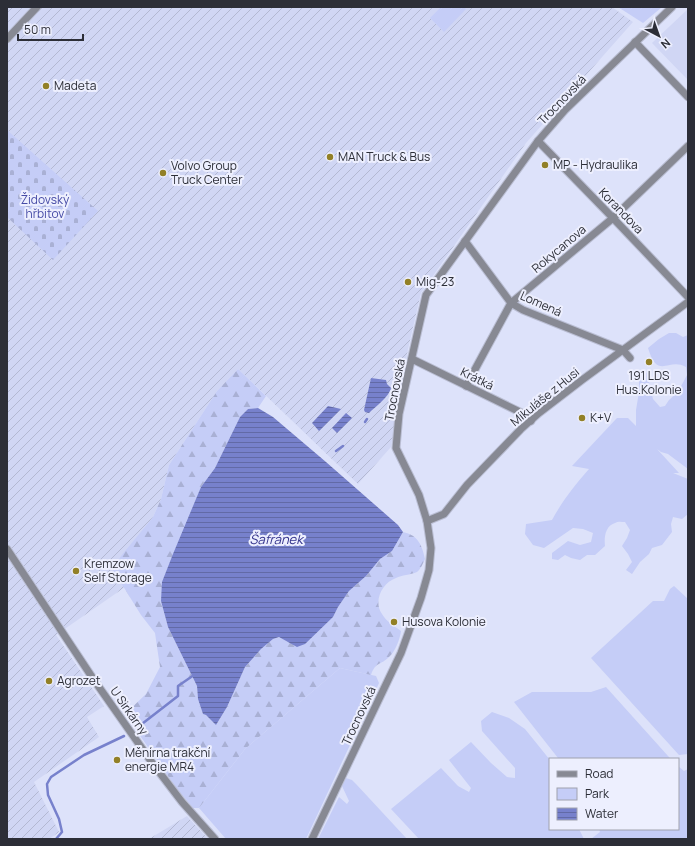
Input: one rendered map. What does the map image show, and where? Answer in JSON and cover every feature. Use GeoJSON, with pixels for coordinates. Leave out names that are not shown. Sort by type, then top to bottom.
{"type":"FeatureCollection","features":[{"type":"Feature","properties":{"kind":"street"},"geometry":{"type":"LineString","coordinates":[[7,39],[37,7]]}},
{"type":"Feature","properties":{"kind":"street","name":"Trocnovská"},"geometry":{"type":"LineString","coordinates":[[312,839],[401,653],[421,598],[429,570],[431,548],[427,521],[419,495],[396,448],[400,414],[426,295],[538,141],[565,110],[672,7]]}},
{"type":"Feature","properties":{"kind":"street"},"geometry":{"type":"LineString","coordinates":[[634,42],[688,97]]}},
{"type":"Feature","properties":{"kind":"street","name":"Korandova"},"geometry":{"type":"LineString","coordinates":[[538,141],[688,297]]}},
{"type":"Feature","properties":{"kind":"street","name":"Rokycanova"},"geometry":{"type":"LineString","coordinates":[[466,386],[511,303],[613,218],[688,146]]}},
{"type":"Feature","properties":{"kind":"street","name":"Lomená"},"geometry":{"type":"LineString","coordinates":[[465,241],[511,303],[523,310],[623,350],[630,358]]}},
{"type":"Feature","properties":{"kind":"street","name":"Mikuláše z Husi"},"geometry":{"type":"LineString","coordinates":[[427,521],[444,514],[467,485],[495,455],[531,421],[582,380],[688,302]]}},
{"type":"Feature","properties":{"kind":"street","name":"Krátká"},"geometry":{"type":"LineString","coordinates":[[412,359],[524,414],[531,421]]}},
{"type":"Feature","properties":{"kind":"street","name":"U Sirkárny"},"geometry":{"type":"LineString","coordinates":[[7,548],[94,680],[153,764],[182,802],[215,839]]}},
{"type":"Feature","properties":{"kind":"shaded area"},"geometry":{"type":"Polygon","coordinates":[[[7,7],[612,7],[633,22],[526,143],[421,293],[408,349],[391,447],[358,484],[238,369],[217,391],[169,465],[161,499],[153,517],[122,556],[128,585],[56,635],[104,706],[87,717],[99,737],[34,782],[59,832],[49,839],[7,839],[7,7]]]}},
{"type":"Feature","properties":{"kind":"shaded area"},"geometry":{"type":"Polygon","coordinates":[[[688,9],[688,80],[652,43],[688,9]]]}},
{"type":"Feature","properties":{"kind":"shaded area"},"geometry":{"type":"Polygon","coordinates":[[[187,816],[208,839],[149,839],[187,816]]]}},
{"type":"Feature","properties":{"kind":"green space"},"geometry":{"type":"Polygon","coordinates":[[[441,7],[464,7],[466,9],[444,32],[430,18],[441,7]]]}},
{"type":"Feature","properties":{"kind":"green space"},"geometry":{"type":"Polygon","coordinates":[[[618,7],[662,7],[643,23],[618,7]]]}},
{"type":"Feature","properties":{"kind":"green space","name":"Židovský hřbitov"},"geometry":{"type":"Polygon","coordinates":[[[7,130],[98,211],[53,260],[7,217],[7,130]]]}},
{"type":"Feature","properties":{"kind":"green space"},"geometry":{"type":"Polygon","coordinates":[[[669,333],[676,333],[683,337],[688,335],[688,469],[668,454],[657,449],[679,473],[673,473],[688,479],[688,514],[682,519],[673,517],[671,524],[672,532],[662,545],[652,548],[649,554],[640,562],[632,574],[626,570],[632,562],[622,546],[630,530],[625,522],[617,522],[609,527],[606,533],[605,546],[595,555],[587,555],[580,560],[565,555],[558,560],[552,559],[552,553],[568,541],[580,545],[591,542],[593,533],[583,529],[573,528],[544,548],[533,545],[525,534],[526,524],[552,520],[569,493],[589,469],[572,466],[617,418],[628,418],[636,426],[639,371],[647,373],[653,399],[660,407],[665,406],[678,392],[687,375],[686,367],[680,365],[674,364],[660,366],[652,358],[648,348],[669,333]]]}},
{"type":"Feature","properties":{"kind":"green space"},"geometry":{"type":"Polygon","coordinates":[[[238,369],[266,396],[258,408],[248,409],[240,417],[215,468],[201,487],[161,601],[168,627],[197,686],[198,699],[203,714],[216,725],[227,707],[245,667],[261,649],[273,639],[279,637],[287,641],[333,617],[349,591],[366,576],[380,559],[392,551],[403,532],[416,538],[421,545],[425,559],[421,568],[417,572],[391,580],[380,593],[378,604],[379,609],[388,621],[401,631],[400,638],[391,655],[375,668],[371,675],[340,668],[245,749],[199,808],[193,808],[177,789],[125,714],[146,694],[160,667],[155,633],[141,615],[113,570],[121,556],[153,517],[161,499],[169,465],[217,391],[238,369]]]}},
{"type":"Feature","properties":{"kind":"green space"},"geometry":{"type":"Polygon","coordinates":[[[674,586],[688,599],[688,754],[679,755],[591,658],[653,601],[664,601],[670,589],[674,586]]]}},
{"type":"Feature","properties":{"kind":"green space"},"geometry":{"type":"Polygon","coordinates":[[[340,668],[376,676],[379,683],[306,839],[226,839],[199,808],[245,749],[340,668]]]}},
{"type":"Feature","properties":{"kind":"green space"},"geometry":{"type":"Polygon","coordinates":[[[606,687],[670,758],[558,758],[514,702],[532,692],[591,692],[606,687]]]}},
{"type":"Feature","properties":{"kind":"green space"},"geometry":{"type":"Polygon","coordinates":[[[492,712],[509,718],[525,729],[549,759],[549,830],[580,830],[584,839],[419,839],[391,809],[441,768],[458,786],[469,792],[471,788],[449,760],[471,742],[507,777],[515,778],[515,768],[482,731],[481,721],[492,712]]]}},
{"type":"Feature","properties":{"kind":"green space"},"geometry":{"type":"Polygon","coordinates":[[[679,767],[684,771],[688,769],[688,839],[591,839],[600,832],[599,830],[679,830],[679,767]]]}},
{"type":"Feature","properties":{"kind":"green space"},"geometry":{"type":"Polygon","coordinates":[[[346,778],[352,780],[356,784],[407,839],[318,839],[339,797],[347,804],[349,801],[342,786],[346,778]]]}},
{"type":"Feature","properties":{"kind":"water"},"geometry":{"type":"Polygon","coordinates":[[[371,378],[386,380],[387,384],[391,388],[385,398],[369,413],[365,412],[364,410],[371,378]]]}},
{"type":"Feature","properties":{"kind":"water"},"geometry":{"type":"Polygon","coordinates":[[[328,406],[341,409],[319,431],[312,423],[328,406]]]}},
{"type":"Feature","properties":{"kind":"water","name":"Šafránek"},"geometry":{"type":"Polygon","coordinates":[[[258,408],[273,417],[326,462],[398,525],[403,532],[392,551],[380,559],[366,576],[349,591],[333,617],[305,644],[297,647],[279,637],[273,639],[261,649],[245,667],[227,707],[216,725],[203,714],[198,699],[197,686],[168,627],[161,601],[162,582],[201,487],[215,468],[240,417],[248,409],[258,408]]]}},
{"type":"Feature","properties":{"kind":"water"},"geometry":{"type":"Polygon","coordinates":[[[346,413],[352,418],[337,433],[332,428],[346,413]]]}},
{"type":"Feature","properties":{"kind":"waterway"},"geometry":{"type":"LineString","coordinates":[[336,451],[343,446]]}},
{"type":"Feature","properties":{"kind":"waterway"},"geometry":{"type":"LineString","coordinates":[[138,727],[178,696],[178,686],[194,675]]}},
{"type":"Feature","properties":{"kind":"waterway"},"geometry":{"type":"LineString","coordinates":[[56,839],[62,832],[59,819],[48,795],[47,784],[51,777],[84,755],[124,736]]}},
{"type":"Feature","properties":{"kind":"place","name":"Madeta"},"geometry":{"type":"Point","coordinates":[46,86]}},
{"type":"Feature","properties":{"kind":"place","name":"MAN Truck & Bus"},"geometry":{"type":"Point","coordinates":[330,157]}},
{"type":"Feature","properties":{"kind":"place","name":"MP - Hydraulika"},"geometry":{"type":"Point","coordinates":[545,165]}},
{"type":"Feature","properties":{"kind":"place","name":"Volvo Group Truck Center"},"geometry":{"type":"Point","coordinates":[163,173]}},
{"type":"Feature","properties":{"kind":"place","name":"Mig-23"},"geometry":{"type":"Point","coordinates":[408,282]}},
{"type":"Feature","properties":{"kind":"place","name":"191 LDS Hus.Kolonie"},"geometry":{"type":"Point","coordinates":[649,362]}},
{"type":"Feature","properties":{"kind":"place","name":"K+V"},"geometry":{"type":"Point","coordinates":[582,418]}},
{"type":"Feature","properties":{"kind":"place","name":"Kremzow Self Storage"},"geometry":{"type":"Point","coordinates":[76,571]}},
{"type":"Feature","properties":{"kind":"place","name":"Husova Kolonie"},"geometry":{"type":"Point","coordinates":[394,622]}},
{"type":"Feature","properties":{"kind":"place","name":"Agrozet"},"geometry":{"type":"Point","coordinates":[49,681]}},
{"type":"Feature","properties":{"kind":"place","name":"Měnírna trakční energie MR4"},"geometry":{"type":"Point","coordinates":[117,760]}}]}
